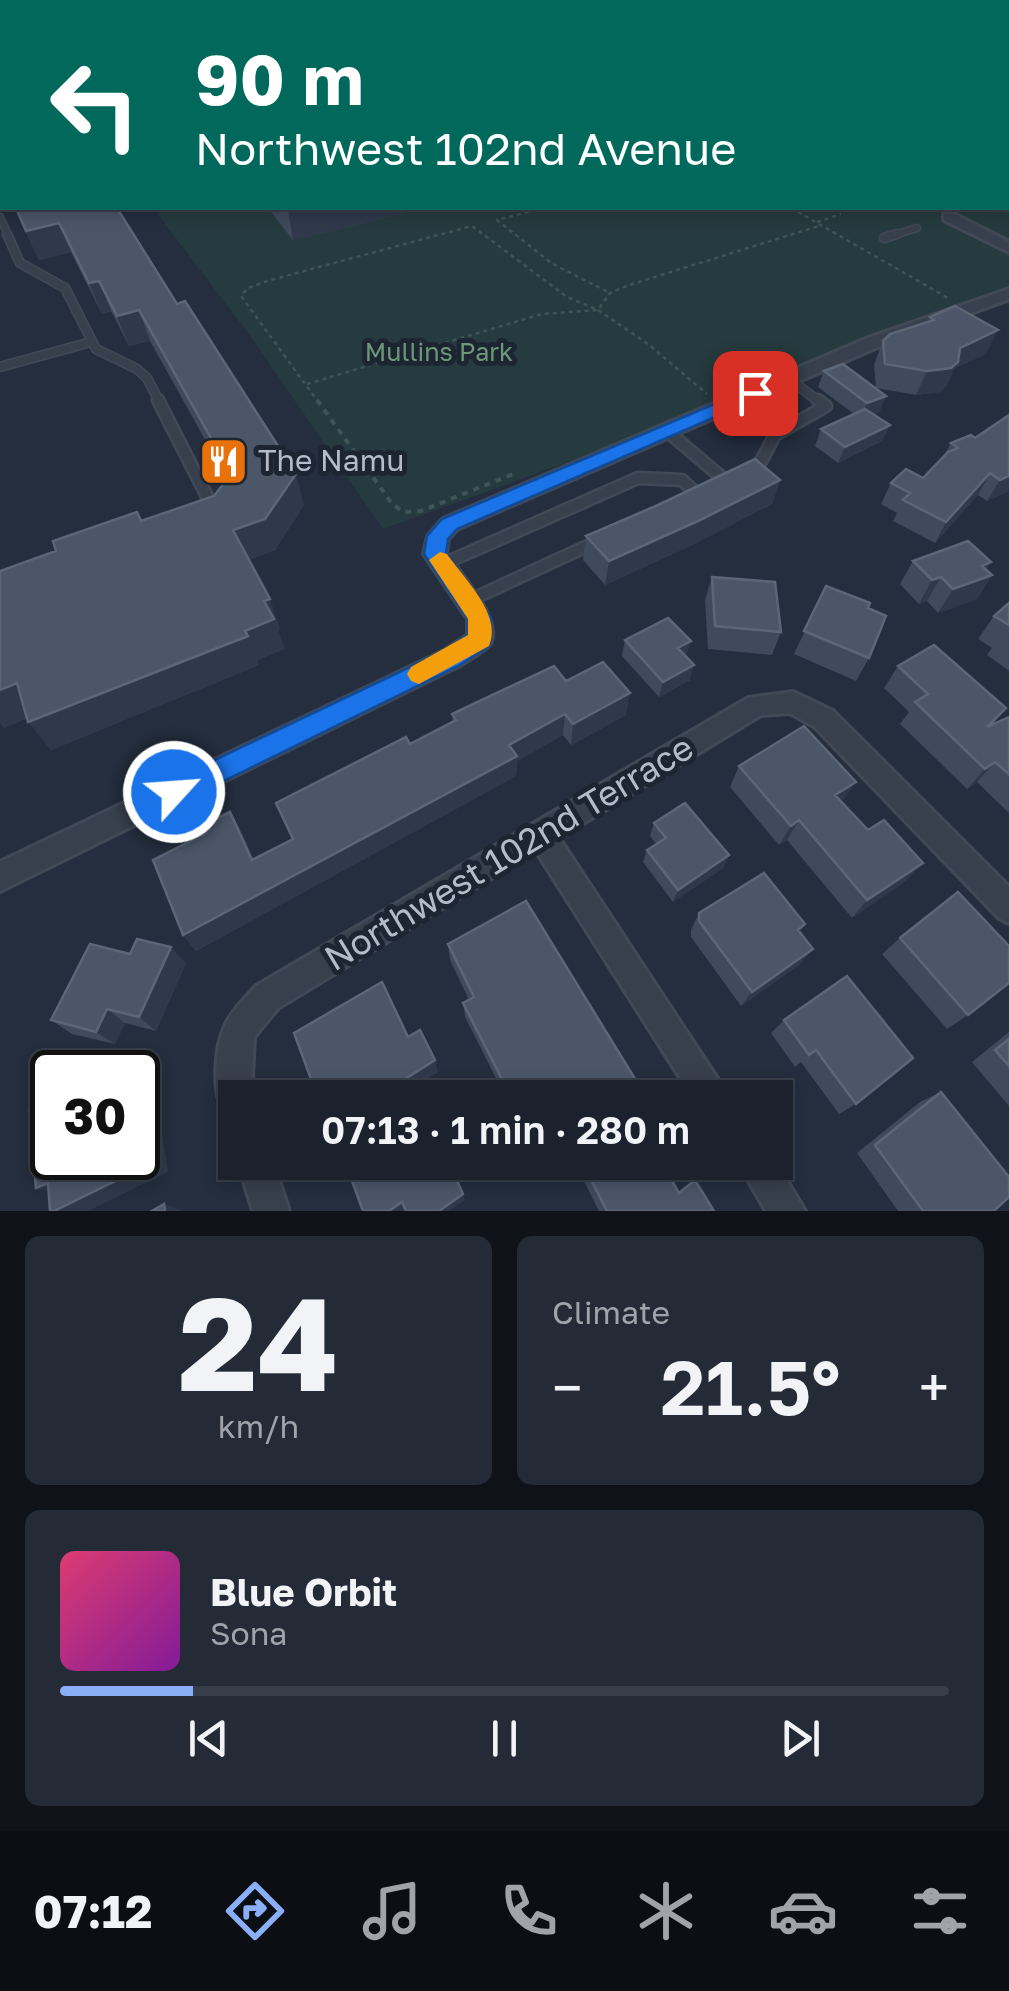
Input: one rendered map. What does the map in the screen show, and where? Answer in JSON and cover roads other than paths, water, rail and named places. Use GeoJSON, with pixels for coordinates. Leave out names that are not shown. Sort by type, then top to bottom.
{"type":"FeatureCollection","features":[{"type":"Feature","properties":{"kind":"street"},"geometry":{"type":"LineString","coordinates":[[949,217],[1009,248]]}},
{"type":"Feature","properties":{"kind":"street"},"geometry":{"type":"LineString","coordinates":[[0,877],[452,658],[480,639],[480,618],[435,554],[438,536],[450,524],[788,378],[1009,294]]}},
{"type":"Feature","properties":{"kind":"street","name":"Northwest 102nd Terrace"},"geometry":{"type":"LineString","coordinates":[[233,1080],[239,1031],[267,997],[757,705],[794,702],[824,719],[1009,908]]}},
{"type":"Feature","properties":{"kind":"street"},"geometry":{"type":"LineString","coordinates":[[541,834],[701,1080]]}},
{"type":"Feature","properties":{"kind":"street"},"geometry":{"type":"LineString","coordinates":[[261,1180],[271,1211]]}},
{"type":"Feature","properties":{"kind":"street"},"geometry":{"type":"LineString","coordinates":[[767,1180],[787,1211]]}},
{"type":"Feature","properties":{"kind":"lane"},"geometry":{"type":"LineString","coordinates":[[0,217],[20,263],[65,288],[90,342],[146,378],[211,504],[194,510]]}},
{"type":"Feature","properties":{"kind":"lane"},"geometry":{"type":"LineString","coordinates":[[884,238],[917,228]]}},
{"type":"Feature","properties":{"kind":"lane"},"geometry":{"type":"LineString","coordinates":[[0,367],[90,342]]}},
{"type":"Feature","properties":{"kind":"lane"},"geometry":{"type":"LineString","coordinates":[[680,503],[758,467],[775,435],[826,406],[788,378]]}},
{"type":"Feature","properties":{"kind":"lane"},"geometry":{"type":"LineString","coordinates":[[667,430],[726,481]]}},
{"type":"Feature","properties":{"kind":"lane"},"geometry":{"type":"LineString","coordinates":[[442,564],[638,478],[682,480],[698,495]]}},
{"type":"Feature","properties":{"kind":"lane"},"geometry":{"type":"LineString","coordinates":[[468,602],[607,537]]}},
{"type":"Feature","properties":{"kind":"place","name":"The Namu"},"geometry":{"type":"Point","coordinates":[223,461]}},
{"type":"Feature","properties":{"kind":"park label","name":"Mullins Park"},"geometry":{"type":"Point","coordinates":[439,352]}}]}
